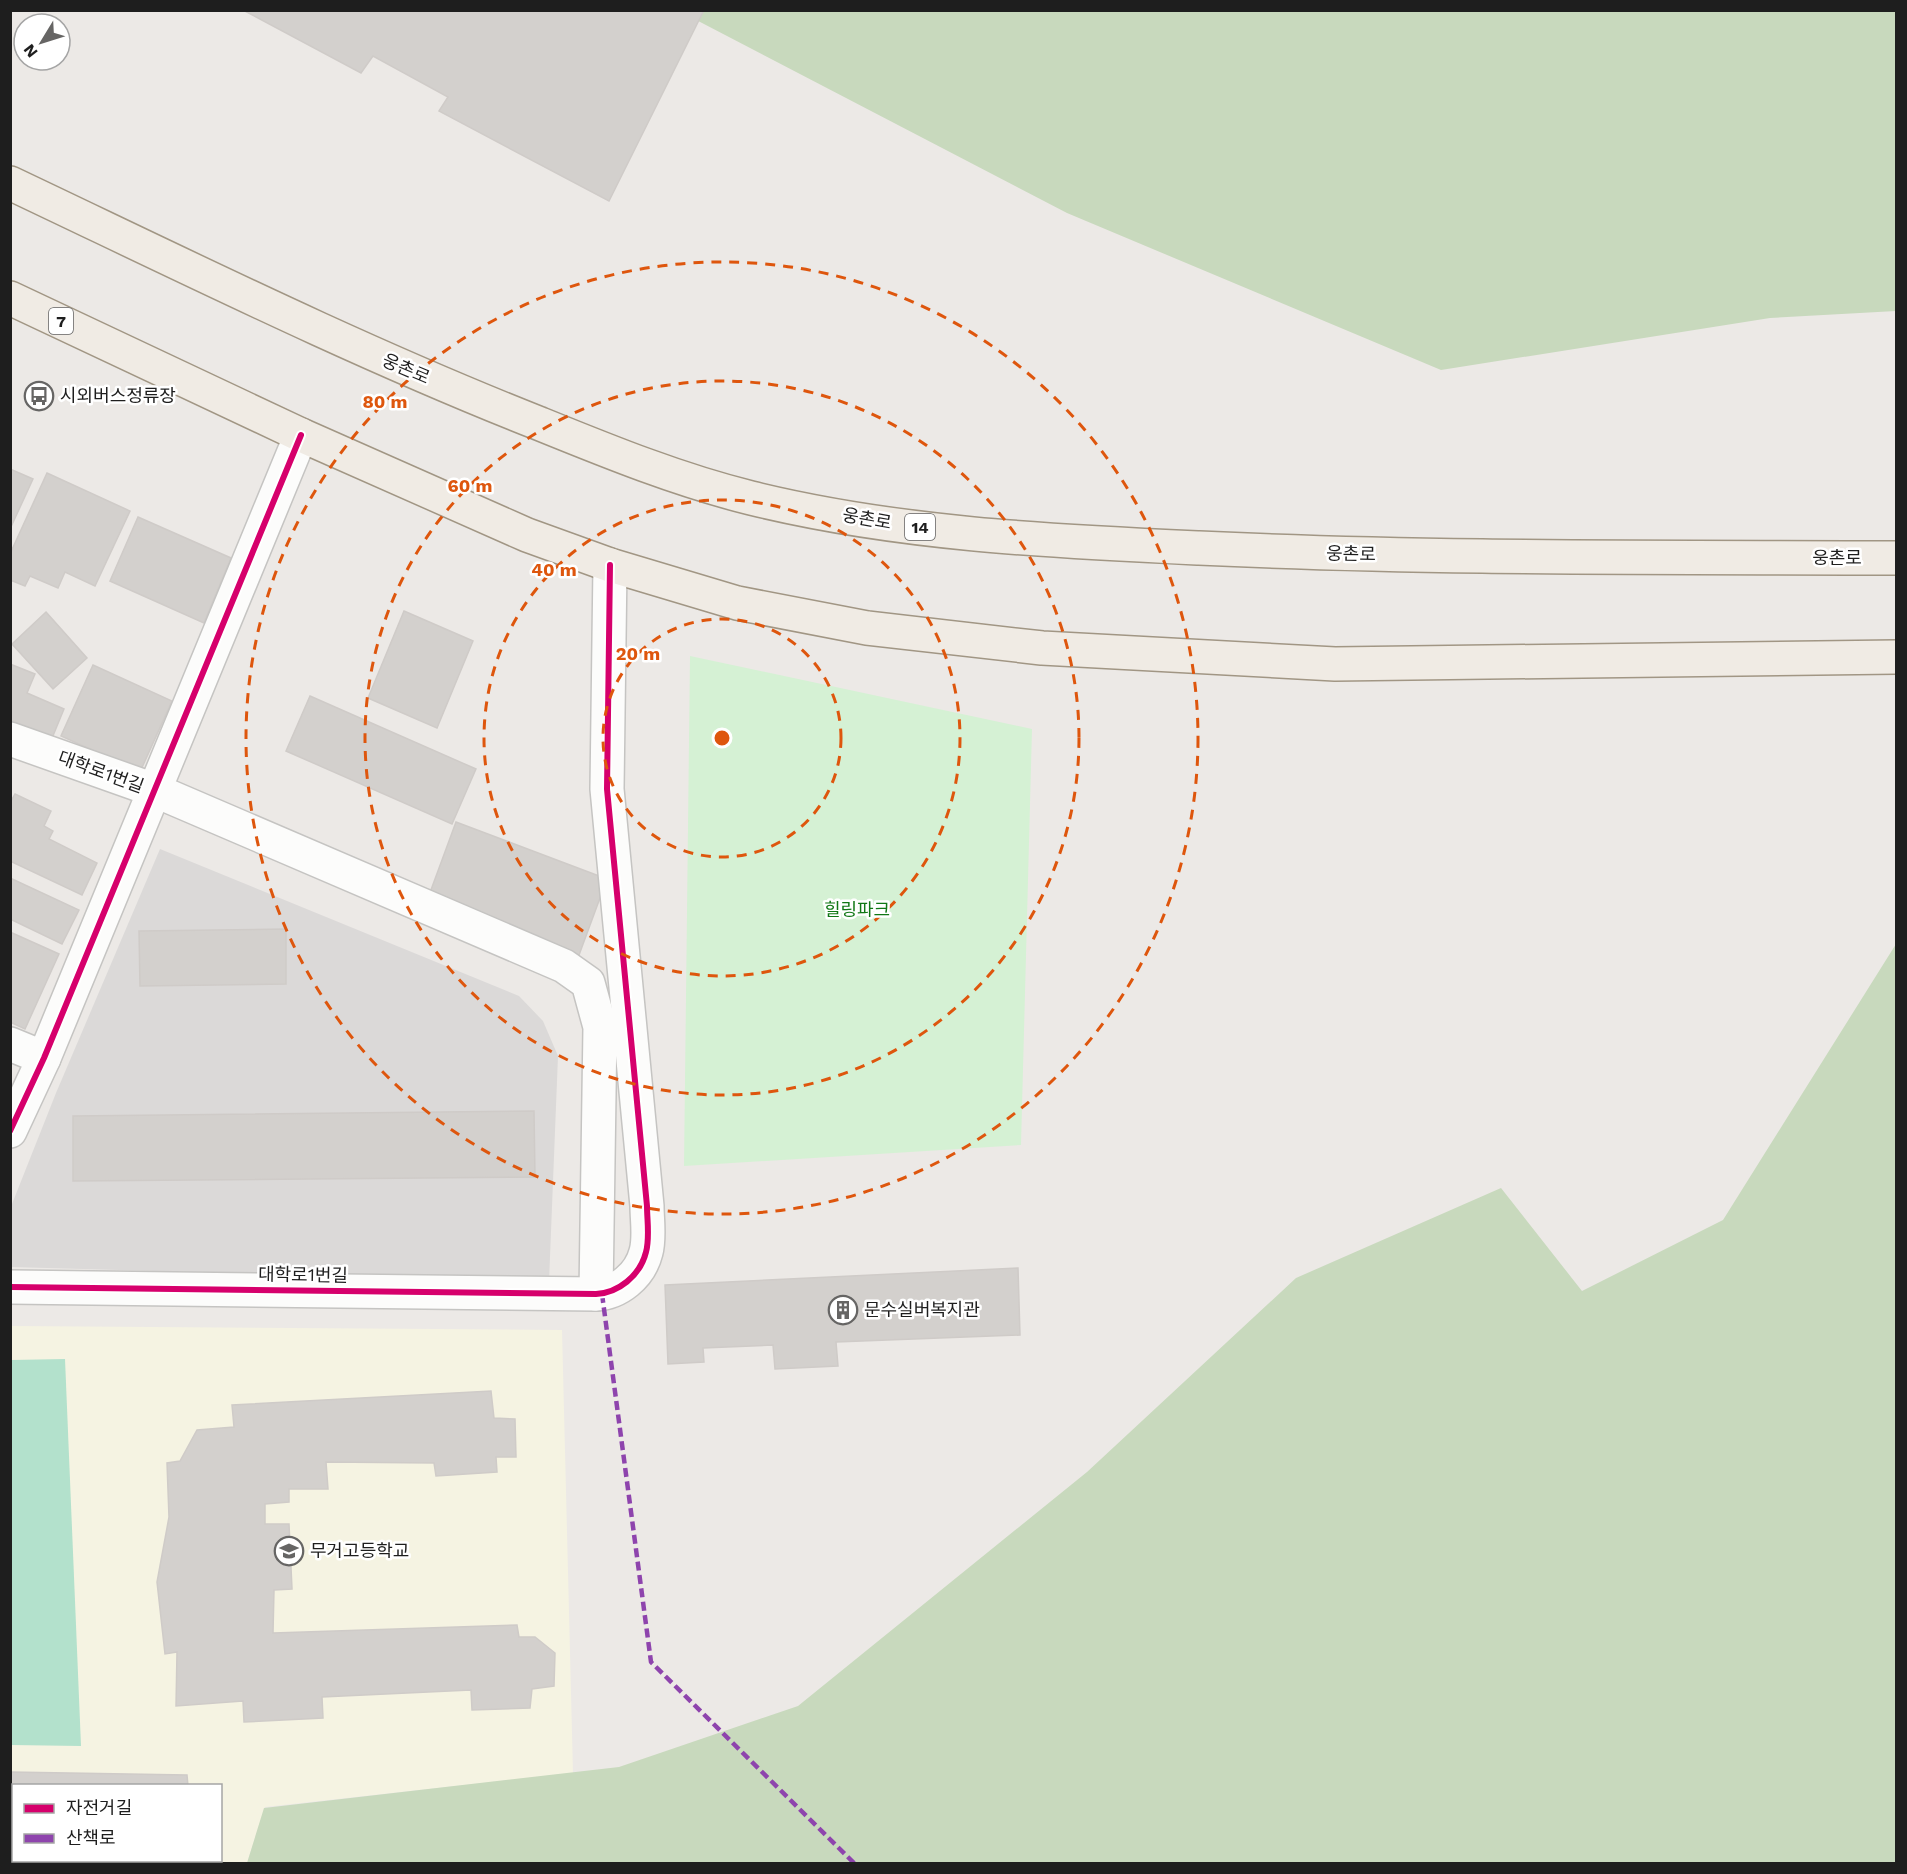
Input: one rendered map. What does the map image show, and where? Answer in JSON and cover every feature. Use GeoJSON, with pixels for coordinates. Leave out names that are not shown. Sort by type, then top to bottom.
{"type":"FeatureCollection","features":[{"type":"Feature","properties":{"kind":"main road","name":"웅촌로"},"geometry":{"type":"LineString","coordinates":[[10,183],[346,343],[471,397],[630,460],[773,502],[877,522],[1036,541],[1334,554],[1896,558]]}},
{"type":"Feature","properties":{"kind":"main road","name":"7"},"geometry":{"type":"LineString","coordinates":[[10,298],[112,345]]}},
{"type":"Feature","properties":{"kind":"main road"},"geometry":{"type":"LineString","coordinates":[[10,322],[112,345],[301,435],[507,526],[610,565],[737,603],[867,628],[1042,648],[1335,664],[1896,657]]}},
{"type":"Feature","properties":{"kind":"street"},"geometry":{"type":"LineString","coordinates":[[10,1131],[44,1058],[301,435]]}},
{"type":"Feature","properties":{"kind":"street"},"geometry":{"type":"LineString","coordinates":[[596,1294],[614,1292],[628,1281],[639,1267],[646,1252],[647,1206],[607,789],[610,565]]}},
{"type":"Feature","properties":{"kind":"street","name":"대학로1번길"},"geometry":{"type":"LineString","coordinates":[[10,739],[154,790],[564,966],[588,983],[600,1027],[596,1294],[10,1287]]}},
{"type":"Feature","properties":{"kind":"street"},"geometry":{"type":"LineString","coordinates":[[10,1044],[44,1058]]}},
{"type":"Feature","properties":{"kind":"shaded area"},"geometry":{"type":"Polygon","coordinates":[[[160,849],[519,996],[543,1021],[558,1056],[549,1282],[11,1267],[10,1209],[56,1093],[160,849]]]}},
{"type":"Feature","properties":{"kind":"shaded area","name":"무거고등학교"},"geometry":{"type":"Polygon","coordinates":[[[11,1326],[562,1330],[573,1773],[265,1807],[247,1863],[11,1864],[11,1326]]]}},
{"type":"Feature","properties":{"kind":"green space"},"geometry":{"type":"Polygon","coordinates":[[[679,11],[1896,11],[1896,311],[1770,318],[1441,370],[1067,213],[679,11]]]}},
{"type":"Feature","properties":{"kind":"green space","name":"힐링파크"},"geometry":{"type":"Polygon","coordinates":[[[690,656],[1032,729],[1021,1145],[684,1166],[690,656]]]}},
{"type":"Feature","properties":{"kind":"green space"},"geometry":{"type":"Polygon","coordinates":[[[1896,944],[1896,1863],[247,1863],[264,1808],[619,1767],[798,1706],[1087,1472],[1296,1278],[1501,1188],[1582,1291],[1723,1220],[1896,944]]]}},
{"type":"Feature","properties":{"kind":"green space"},"geometry":{"type":"Polygon","coordinates":[[[65,1359],[81,1746],[11,1745],[11,1360],[65,1359]]]}},
{"type":"Feature","properties":{"kind":"building"},"geometry":{"type":"Polygon","coordinates":[[[243,10],[704,10],[609,201],[439,111],[448,97],[373,56],[361,73],[243,10]]]}},
{"type":"Feature","properties":{"kind":"building"},"geometry":{"type":"Polygon","coordinates":[[[10,469],[33,479],[10,529],[10,469]]]}},
{"type":"Feature","properties":{"kind":"building"},"geometry":{"type":"Polygon","coordinates":[[[47,473],[130,511],[95,586],[65,572],[58,588],[30,576],[25,586],[10,580],[10,554],[47,473]]]}},
{"type":"Feature","properties":{"kind":"building"},"geometry":{"type":"Polygon","coordinates":[[[138,517],[231,558],[204,623],[110,581],[138,517]]]}},
{"type":"Feature","properties":{"kind":"building"},"geometry":{"type":"Polygon","coordinates":[[[404,611],[473,641],[437,728],[368,698],[404,611]]]}},
{"type":"Feature","properties":{"kind":"building"},"geometry":{"type":"Polygon","coordinates":[[[46,612],[87,658],[53,689],[12,644],[46,612]]]}},
{"type":"Feature","properties":{"kind":"building"},"geometry":{"type":"Polygon","coordinates":[[[10,664],[35,674],[27,693],[64,709],[50,743],[10,726],[10,664]]]}},
{"type":"Feature","properties":{"kind":"building"},"geometry":{"type":"Polygon","coordinates":[[[93,665],[172,701],[140,772],[61,736],[93,665]]]}},
{"type":"Feature","properties":{"kind":"building"},"geometry":{"type":"Polygon","coordinates":[[[310,696],[476,769],[452,824],[286,751],[310,696]]]}},
{"type":"Feature","properties":{"kind":"building"},"geometry":{"type":"Polygon","coordinates":[[[15,794],[51,811],[44,826],[53,831],[49,839],[97,863],[82,895],[10,861],[10,803],[15,794]]]}},
{"type":"Feature","properties":{"kind":"building"},"geometry":{"type":"Polygon","coordinates":[[[456,822],[607,879],[579,955],[428,898],[456,822]]]}},
{"type":"Feature","properties":{"kind":"building"},"geometry":{"type":"Polygon","coordinates":[[[10,878],[79,910],[62,944],[10,919],[10,878]]]}},
{"type":"Feature","properties":{"kind":"building"},"geometry":{"type":"Polygon","coordinates":[[[286,929],[286,984],[140,986],[139,931],[286,929]]]}},
{"type":"Feature","properties":{"kind":"building"},"geometry":{"type":"Polygon","coordinates":[[[10,932],[59,954],[25,1029],[10,1022],[10,932]]]}},
{"type":"Feature","properties":{"kind":"building"},"geometry":{"type":"Polygon","coordinates":[[[534,1111],[535,1177],[73,1181],[73,1116],[534,1111]]]}},
{"type":"Feature","properties":{"kind":"building","name":"문수실버복지관"},"geometry":{"type":"Polygon","coordinates":[[[1018,1268],[1020,1335],[836,1342],[838,1366],[775,1369],[773,1345],[703,1348],[704,1362],[668,1364],[665,1285],[1018,1268]]]}},
{"type":"Feature","properties":{"kind":"building"},"geometry":{"type":"Polygon","coordinates":[[[491,1391],[494,1418],[515,1419],[516,1457],[496,1457],[497,1472],[436,1476],[434,1463],[326,1462],[328,1489],[289,1489],[289,1502],[265,1504],[265,1524],[289,1524],[292,1589],[274,1590],[273,1633],[517,1625],[519,1637],[535,1637],[555,1653],[554,1686],[532,1689],[530,1708],[472,1710],[471,1690],[322,1697],[323,1718],[244,1722],[243,1701],[176,1706],[177,1652],[165,1654],[157,1582],[169,1517],[167,1463],[180,1461],[197,1430],[234,1427],[232,1405],[491,1391]]]}},
{"type":"Feature","properties":{"kind":"building"},"geometry":{"type":"Polygon","coordinates":[[[10,1772],[187,1775],[188,1784],[12,1784],[12,1862],[192,1862],[192,1864],[10,1864],[10,1772]]]}},
{"type":"Feature","properties":{"kind":"marked path"},"geometry":{"type":"LineString","coordinates":[[602,1294],[651,1662],[855,1864]]}},
{"type":"Feature","properties":{"kind":"cycle path"},"geometry":{"type":"LineString","coordinates":[[10,1131],[44,1058],[301,435]]}},
{"type":"Feature","properties":{"kind":"cycle path"},"geometry":{"type":"LineString","coordinates":[[10,1287],[596,1294],[620,1287],[639,1269],[648,1241],[647,1206],[607,789],[610,565]]}},
{"type":"Feature","properties":{"kind":"place","name":"시외버스정류장"},"geometry":{"type":"Point","coordinates":[39,396]}},
{"type":"Feature","properties":{"kind":"place","name":"문수실버복지관"},"geometry":{"type":"Point","coordinates":[843,1310]}},
{"type":"Feature","properties":{"kind":"place","name":"무거고등학교"},"geometry":{"type":"Point","coordinates":[289,1551]}}]}
